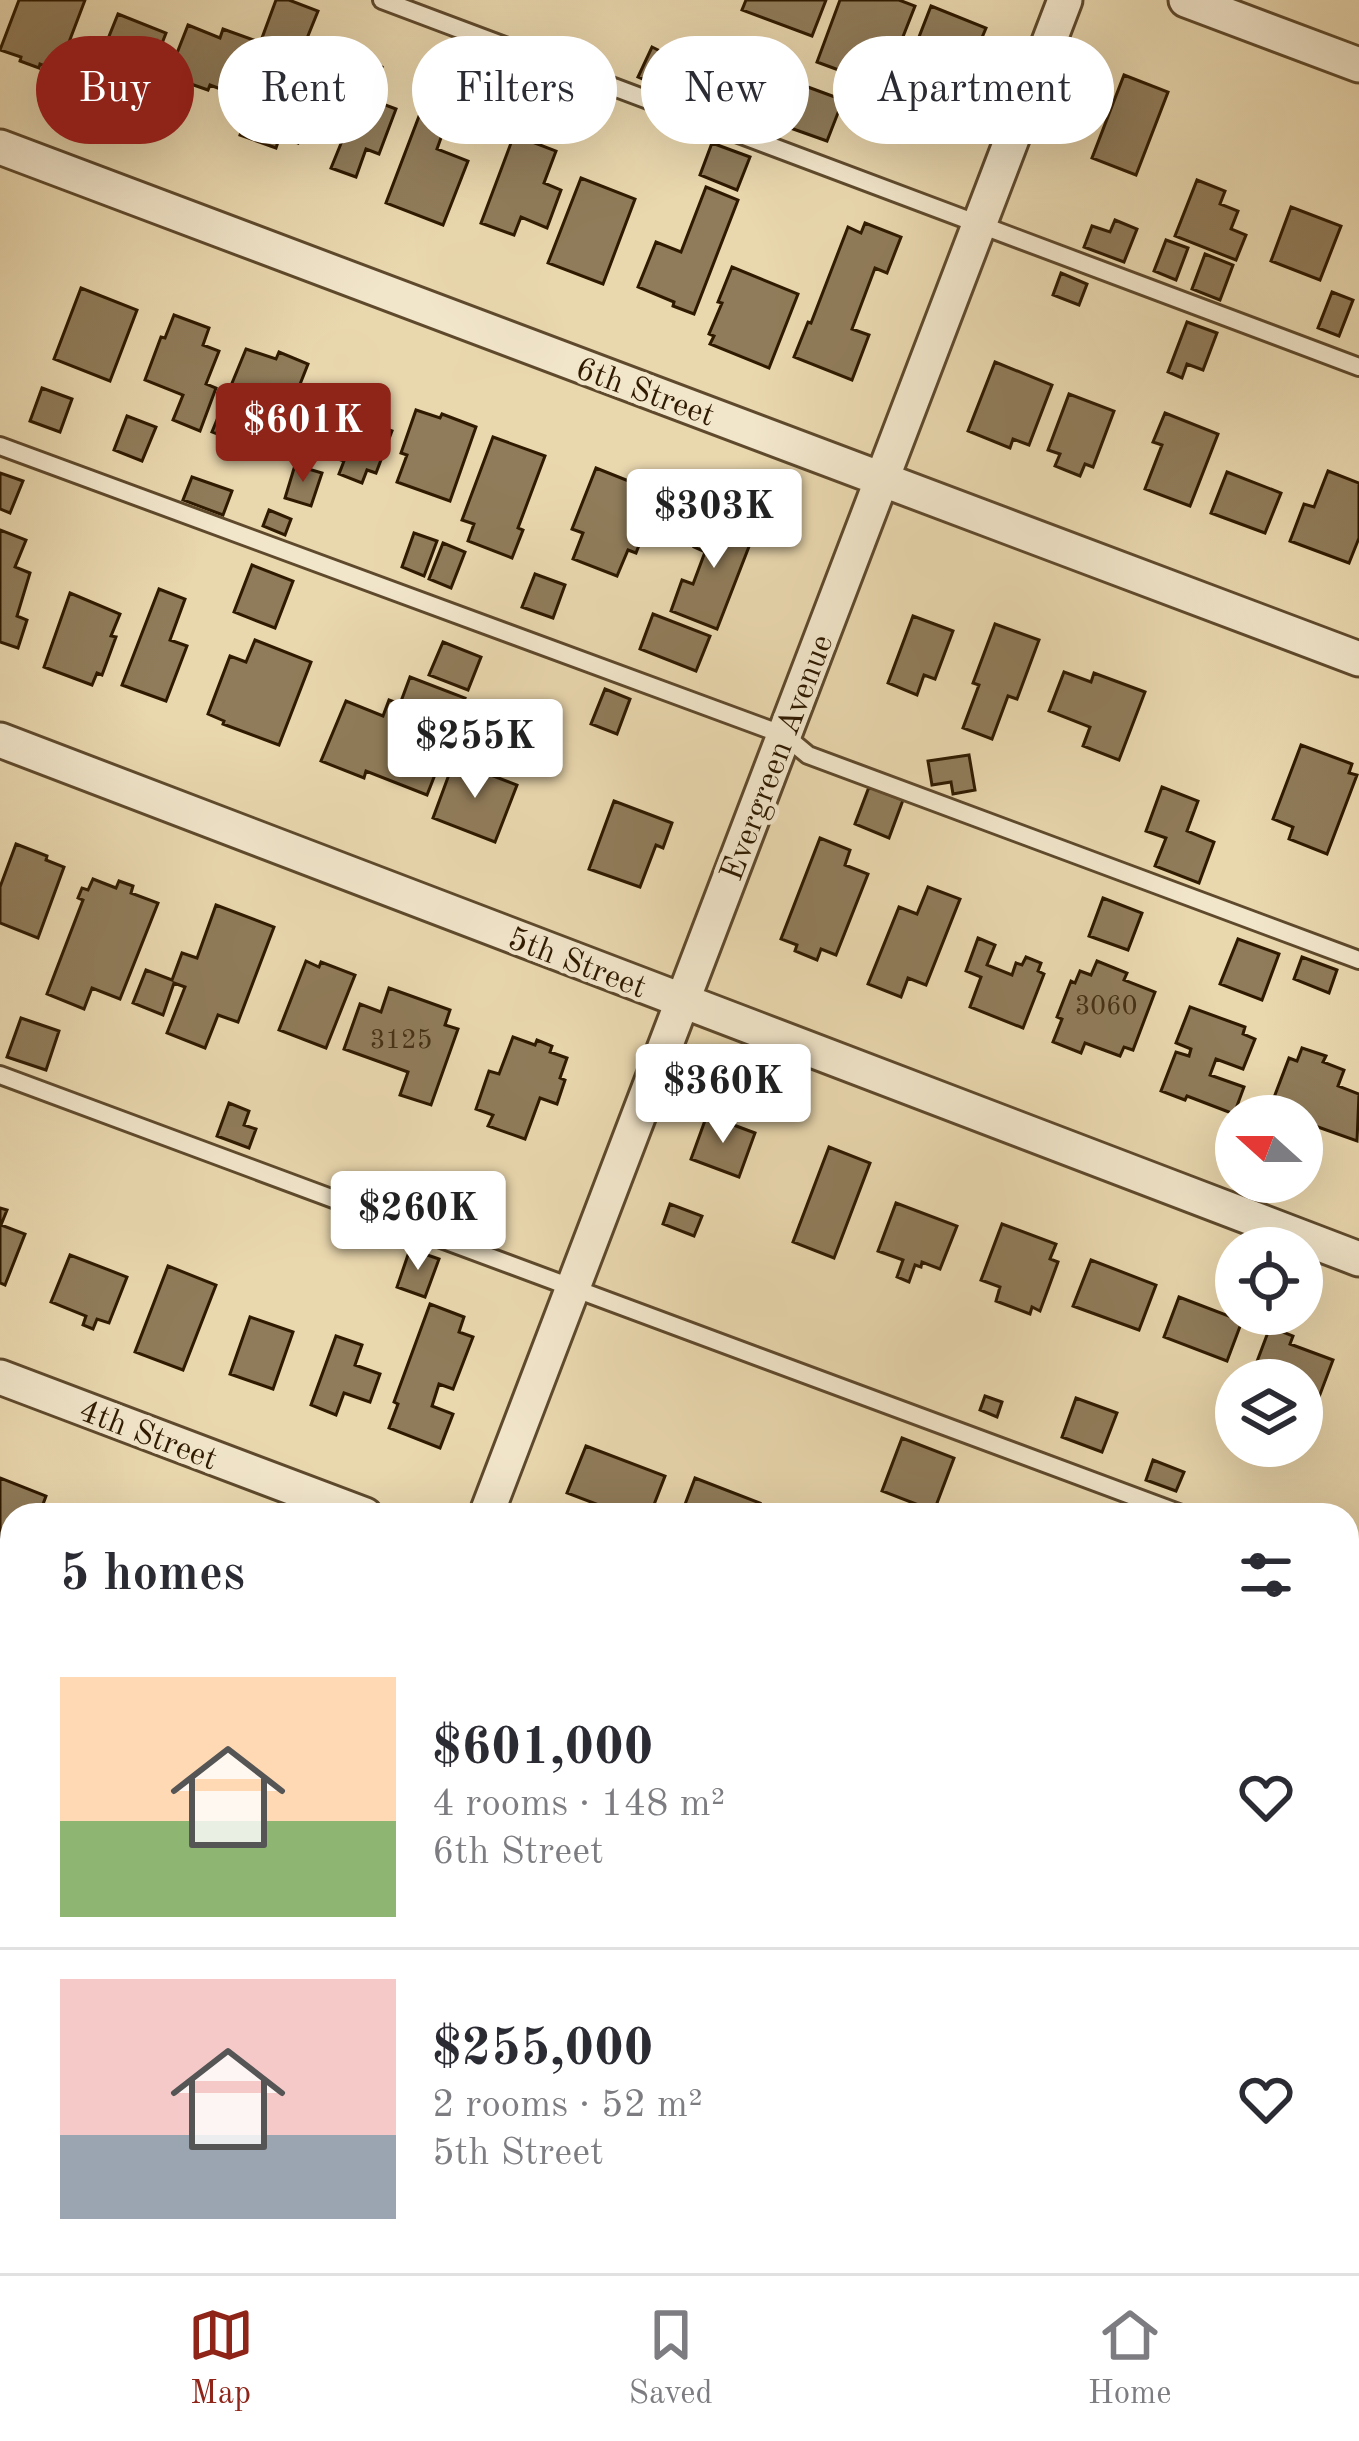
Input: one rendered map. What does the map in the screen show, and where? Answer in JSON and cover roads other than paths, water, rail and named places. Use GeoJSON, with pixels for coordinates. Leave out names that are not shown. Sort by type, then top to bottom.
{"type":"FeatureCollection","features":[{"type":"Feature","properties":{"kind":"street","name":"Evergreen Avenue"},"geometry":{"type":"LineString","coordinates":[[491,1503],[1065,0]]}},
{"type":"Feature","properties":{"kind":"street"},"geometry":{"type":"LineString","coordinates":[[1186,0],[1359,65]]}},
{"type":"Feature","properties":{"kind":"street","name":"6th Street"},"geometry":{"type":"LineString","coordinates":[[0,147],[1359,659]]}},
{"type":"Feature","properties":{"kind":"street","name":"5th Street"},"geometry":{"type":"LineString","coordinates":[[0,740],[1359,1259]]}},
{"type":"Feature","properties":{"kind":"street","name":"4th Street"},"geometry":{"type":"LineString","coordinates":[[0,1377],[332,1503]]}},
{"type":"Feature","properties":{"kind":"lane"},"geometry":{"type":"LineString","coordinates":[[382,0],[1359,367]]}},
{"type":"Feature","properties":{"kind":"lane"},"geometry":{"type":"LineString","coordinates":[[0,446],[784,735],[808,755],[1359,960]]}},
{"type":"Feature","properties":{"kind":"lane"},"geometry":{"type":"LineString","coordinates":[[0,1075],[1152,1503]]}}]}
